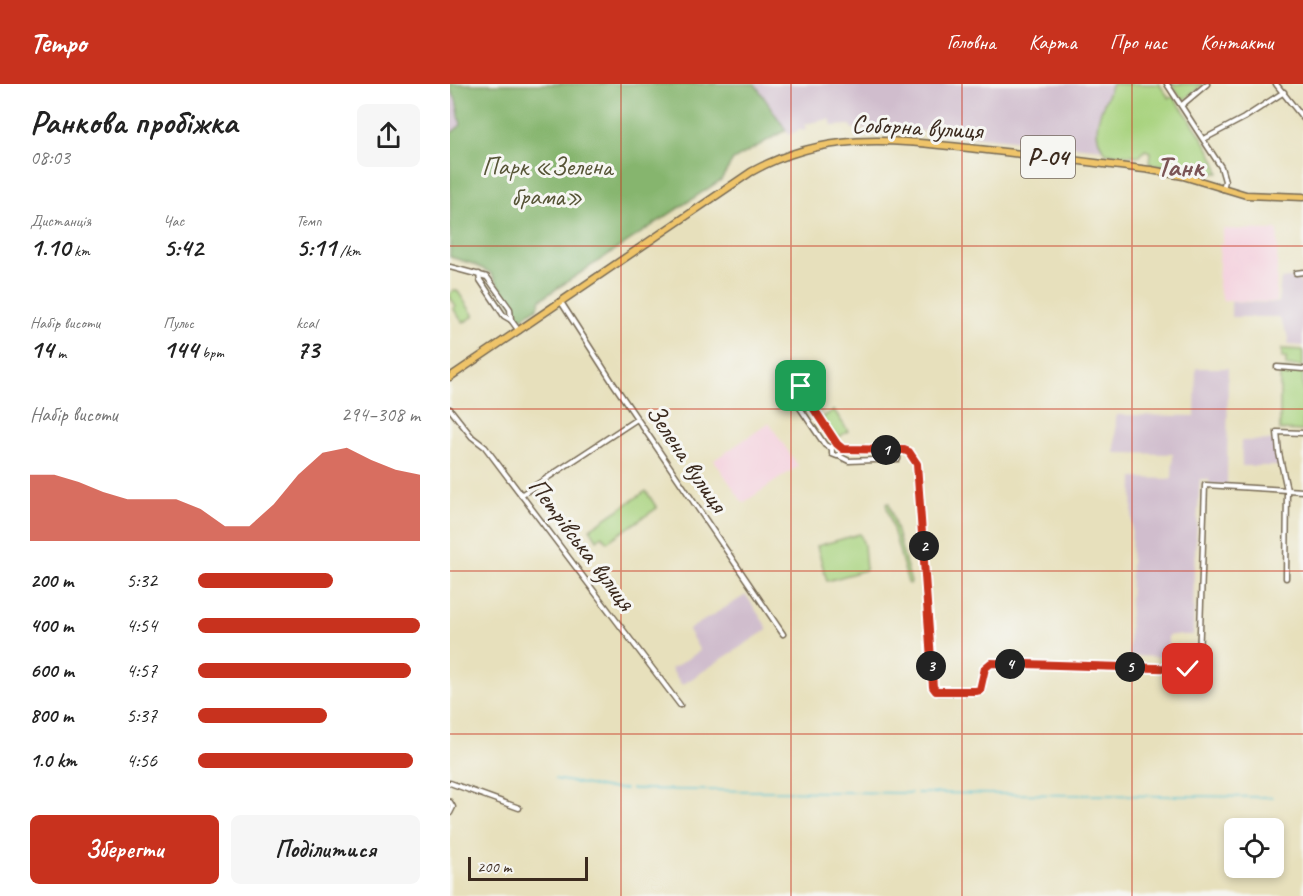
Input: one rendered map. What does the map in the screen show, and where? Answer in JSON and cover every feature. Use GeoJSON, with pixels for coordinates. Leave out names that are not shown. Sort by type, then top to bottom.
{"type":"FeatureCollection","features":[{"type":"Feature","properties":{"kind":"main road","name":"Соборна вулиця"},"geometry":{"type":"LineString","coordinates":[[450,377],[751,172],[790,154],[838,142],[902,141],[1115,165],[1180,175],[1246,195],[1303,197]]}},
{"type":"Feature","properties":{"kind":"street"},"geometry":{"type":"LineString","coordinates":[[1167,84],[1204,139],[1223,173],[1225,181],[1223,189]]}},
{"type":"Feature","properties":{"kind":"street"},"geometry":{"type":"LineString","coordinates":[[1182,105],[1207,84]]}},
{"type":"Feature","properties":{"kind":"street"},"geometry":{"type":"LineString","coordinates":[[1276,84],[1303,118]]}},
{"type":"Feature","properties":{"kind":"street"},"geometry":{"type":"LineString","coordinates":[[1204,139],[1244,118],[1284,92]]}},
{"type":"Feature","properties":{"kind":"street"},"geometry":{"type":"LineString","coordinates":[[450,267],[487,276],[510,309],[511,320]]}},
{"type":"Feature","properties":{"kind":"street"},"geometry":{"type":"LineString","coordinates":[[1296,273],[1303,272]]}},
{"type":"Feature","properties":{"kind":"street"},"geometry":{"type":"LineString","coordinates":[[478,274],[504,316],[511,320],[519,331]]}},
{"type":"Feature","properties":{"kind":"street","name":"Зелена вулиця"},"geometry":{"type":"LineString","coordinates":[[561,302],[783,634]]}},
{"type":"Feature","properties":{"kind":"street"},"geometry":{"type":"LineString","coordinates":[[1277,368],[1303,369]]}},
{"type":"Feature","properties":{"kind":"street"},"geometry":{"type":"LineString","coordinates":[[801,386],[837,444],[843,449],[909,452],[917,464],[933,687],[939,693],[980,690],[985,668],[991,663],[1195,668],[1199,660],[1205,485],[1303,491]]}},
{"type":"Feature","properties":{"kind":"street"},"geometry":{"type":"LineString","coordinates":[[804,394],[796,402],[825,445],[831,448],[833,455],[849,461],[898,459],[898,450]]}},
{"type":"Feature","properties":{"kind":"street","name":"Петрівська вулиця"},"geometry":{"type":"LineString","coordinates":[[450,409],[472,437],[485,447],[680,705]]}},
{"type":"Feature","properties":{"kind":"street"},"geometry":{"type":"LineString","coordinates":[[521,495],[638,420]]}},
{"type":"Feature","properties":{"kind":"street"},"geometry":{"type":"LineString","coordinates":[[1286,578],[1287,490],[1279,453],[1278,432],[1303,433]]}},
{"type":"Feature","properties":{"kind":"street"},"geometry":{"type":"LineString","coordinates":[[831,448],[837,444]]}},
{"type":"Feature","properties":{"kind":"street"},"geometry":{"type":"LineString","coordinates":[[839,456],[843,449]]}},
{"type":"Feature","properties":{"kind":"street"},"geometry":{"type":"LineString","coordinates":[[450,783],[519,808]]}},
{"type":"Feature","properties":{"kind":"street"},"geometry":{"type":"LineString","coordinates":[[450,802],[453,807],[450,813]]}},
{"type":"Feature","properties":{"kind":"shaded area"},"geometry":{"type":"Polygon","coordinates":[[[755,84],[1112,84],[1097,120],[1098,137],[1103,149],[888,128],[852,129],[851,125],[832,126],[830,119],[804,124],[806,129],[789,135],[755,84]]]}},
{"type":"Feature","properties":{"kind":"shaded area"},"geometry":{"type":"Polygon","coordinates":[[[450,89],[456,99],[461,126],[450,134],[450,89]]]}},
{"type":"Feature","properties":{"kind":"shaded area"},"geometry":{"type":"Polygon","coordinates":[[[1223,229],[1278,230],[1276,302],[1223,301],[1218,287],[1223,229]]]}},
{"type":"Feature","properties":{"kind":"shaded area"},"geometry":{"type":"Polygon","coordinates":[[[1297,277],[1303,287],[1303,346],[1288,345],[1289,338],[1279,317],[1231,317],[1231,302],[1278,303],[1281,279],[1297,277]]]}},
{"type":"Feature","properties":{"kind":"shaded area"},"geometry":{"type":"Polygon","coordinates":[[[1196,368],[1228,368],[1227,485],[1209,484],[1209,479],[1200,479],[1194,569],[1193,635],[1168,635],[1168,657],[1129,656],[1133,478],[1172,479],[1173,454],[1115,453],[1116,415],[1195,416],[1196,368]]]}},
{"type":"Feature","properties":{"kind":"shaded area"},"geometry":{"type":"Polygon","coordinates":[[[769,423],[798,466],[743,503],[714,460],[769,423]]]}},
{"type":"Feature","properties":{"kind":"shaded area"},"geometry":{"type":"Polygon","coordinates":[[[1276,440],[1280,466],[1242,466],[1241,441],[1276,440]]]}},
{"type":"Feature","properties":{"kind":"shaded area"},"geometry":{"type":"Polygon","coordinates":[[[746,595],[768,629],[682,685],[671,669],[700,651],[688,630],[746,595]]]}},
{"type":"Feature","properties":{"kind":"green space","name":"Парк «Зелена брама»"},"geometry":{"type":"Polygon","coordinates":[[[450,84],[755,84],[786,130],[733,160],[721,180],[541,299],[538,307],[521,319],[491,273],[473,264],[450,257],[450,134],[461,125],[456,99],[450,89],[450,84]]]}},
{"type":"Feature","properties":{"kind":"green space"},"geometry":{"type":"Polygon","coordinates":[[[1112,84],[1159,84],[1169,98],[1173,97],[1193,123],[1206,144],[1219,173],[1204,173],[1204,176],[1184,164],[1168,166],[1149,164],[1150,152],[1145,150],[1140,156],[1106,153],[1100,145],[1097,128],[1101,110],[1112,84]]]}},
{"type":"Feature","properties":{"kind":"green space"},"geometry":{"type":"Polygon","coordinates":[[[1172,84],[1203,84],[1182,99],[1172,84]]]}},
{"type":"Feature","properties":{"kind":"green space"},"geometry":{"type":"Polygon","coordinates":[[[457,290],[474,316],[463,323],[453,308],[456,306],[450,297],[450,293],[457,290]]]}},
{"type":"Feature","properties":{"kind":"green space"},"geometry":{"type":"Polygon","coordinates":[[[1282,349],[1303,350],[1303,366],[1286,366],[1286,358],[1282,358],[1282,349]]]}},
{"type":"Feature","properties":{"kind":"green space"},"geometry":{"type":"Polygon","coordinates":[[[1280,370],[1303,371],[1303,431],[1280,430],[1280,370]]]}},
{"type":"Feature","properties":{"kind":"green space"},"geometry":{"type":"Polygon","coordinates":[[[834,410],[848,431],[836,439],[822,418],[834,410]]]}},
{"type":"Feature","properties":{"kind":"green space"},"geometry":{"type":"Polygon","coordinates":[[[646,491],[657,508],[607,542],[602,536],[597,540],[590,529],[646,491]]]}},
{"type":"Feature","properties":{"kind":"green space"},"geometry":{"type":"Polygon","coordinates":[[[889,503],[911,582],[910,584],[886,504],[889,503]]]}},
{"type":"Feature","properties":{"kind":"green space"},"geometry":{"type":"Polygon","coordinates":[[[860,534],[864,545],[866,570],[827,581],[817,546],[860,534]]]}},
{"type":"Feature","properties":{"kind":"waterway"},"geometry":{"type":"LineString","coordinates":[[555,779],[605,788],[625,789]]}},
{"type":"Feature","properties":{"kind":"waterway"},"geometry":{"type":"LineString","coordinates":[[631,789],[911,793]]}},
{"type":"Feature","properties":{"kind":"waterway"},"geometry":{"type":"LineString","coordinates":[[917,793],[1272,797]]}},
{"type":"Feature","properties":{"kind":"district","name":"Танк"},"geometry":{"type":"Point","coordinates":[1180,166]}},
{"type":"Feature","properties":{"kind":"route"},"geometry":{"type":"LineString","coordinates":[[801,386],[837,444],[843,449],[904,450],[909,452],[917,464],[933,687],[936,691],[939,693],[980,690],[985,668],[991,663],[1188,669]]}}]}
